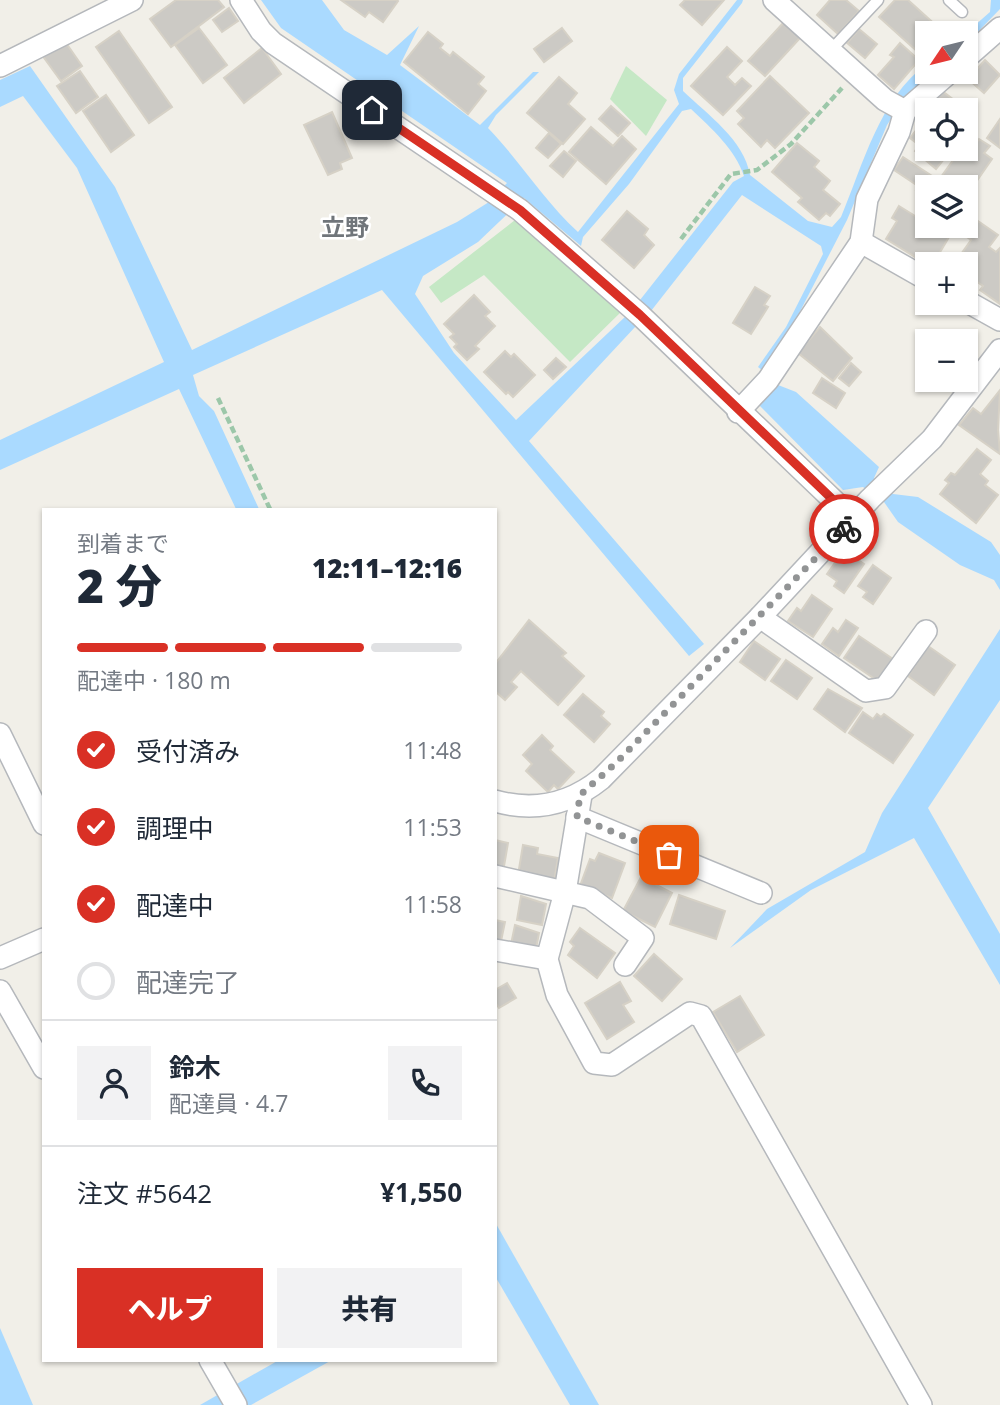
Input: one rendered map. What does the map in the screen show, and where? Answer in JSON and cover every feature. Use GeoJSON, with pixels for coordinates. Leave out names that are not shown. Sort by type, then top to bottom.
{"type":"FeatureCollection","features":[{"type":"Feature","properties":{"kind":"street"},"geometry":{"type":"LineString","coordinates":[[0,66],[132,0]]}},
{"type":"Feature","properties":{"kind":"street"},"geometry":{"type":"LineString","coordinates":[[241,0],[261,31],[273,43],[520,210],[640,315],[738,412],[853,519]]}},
{"type":"Feature","properties":{"kind":"street"},"geometry":{"type":"LineString","coordinates":[[774,0],[885,100],[905,111]]}},
{"type":"Feature","properties":{"kind":"street"},"geometry":{"type":"LineString","coordinates":[[978,47],[1000,28]]}},
{"type":"Feature","properties":{"kind":"street"},"geometry":{"type":"LineString","coordinates":[[738,412],[768,380],[861,242],[867,199],[900,132],[905,111],[936,84]]}},
{"type":"Feature","properties":{"kind":"street"},"geometry":{"type":"LineString","coordinates":[[861,242],[915,272]]}},
{"type":"Feature","properties":{"kind":"street"},"geometry":{"type":"LineString","coordinates":[[978,308],[1000,320]]}},
{"type":"Feature","properties":{"kind":"street"},"geometry":{"type":"LineString","coordinates":[[497,802],[513,806],[552,805],[580,795],[760,617],[870,499],[932,439],[1000,350]]}},
{"type":"Feature","properties":{"kind":"street"},"geometry":{"type":"LineString","coordinates":[[760,617],[866,691],[886,688],[926,631]]}},
{"type":"Feature","properties":{"kind":"street"},"geometry":{"type":"LineString","coordinates":[[0,734],[42,820]]}},
{"type":"Feature","properties":{"kind":"street"},"geometry":{"type":"LineString","coordinates":[[580,795],[565,892],[547,959],[557,995],[594,1063],[612,1065],[690,1013],[701,1016],[921,1405]]}},
{"type":"Feature","properties":{"kind":"street"},"geometry":{"type":"LineString","coordinates":[[577,817],[761,893]]}},
{"type":"Feature","properties":{"kind":"street"},"geometry":{"type":"LineString","coordinates":[[497,876],[590,898],[643,938],[625,965]]}},
{"type":"Feature","properties":{"kind":"street"},"geometry":{"type":"LineString","coordinates":[[0,958],[42,940]]}},
{"type":"Feature","properties":{"kind":"street"},"geometry":{"type":"LineString","coordinates":[[497,950],[547,959]]}},
{"type":"Feature","properties":{"kind":"street"},"geometry":{"type":"LineString","coordinates":[[0,991],[42,1064]]}},
{"type":"Feature","properties":{"kind":"street"},"geometry":{"type":"LineString","coordinates":[[211,1362],[236,1405]]}},
{"type":"Feature","properties":{"kind":"lane"},"geometry":{"type":"LineString","coordinates":[[831,50],[878,0]]}},
{"type":"Feature","properties":{"kind":"lane"},"geometry":{"type":"LineString","coordinates":[[949,0],[962,12]]}},
{"type":"Feature","properties":{"kind":"path"},"geometry":{"type":"LineString","coordinates":[[681,239],[732,173],[757,170],[791,144],[856,73]]}},
{"type":"Feature","properties":{"kind":"path"},"geometry":{"type":"LineString","coordinates":[[218,398],[270,508]]}},
{"type":"Feature","properties":{"kind":"green space"},"geometry":{"type":"Polygon","coordinates":[[[626,66],[667,100],[646,136],[610,99],[626,66]]]}},
{"type":"Feature","properties":{"kind":"green space"},"geometry":{"type":"Polygon","coordinates":[[[515,220],[622,311],[570,362],[484,275],[441,303],[429,287],[515,220]]]}},
{"type":"Feature","properties":{"kind":"water"},"geometry":{"type":"Polygon","coordinates":[[[261,0],[322,0],[344,30],[387,55],[419,26],[400,65],[480,125],[533,72],[539,72],[496,115],[488,128],[578,232],[679,104],[674,90],[679,74],[737,0],[743,0],[683,78],[683,91],[733,139],[741,150],[750,175],[808,221],[832,227],[841,217],[865,154],[885,113],[915,74],[915,84],[919,84],[909,92],[887,125],[847,220],[791,329],[763,371],[758,367],[786,327],[823,254],[821,246],[742,195],[651,311],[640,300],[733,182],[744,176],[729,148],[691,109],[682,111],[629,184],[583,237],[581,246],[524,198],[478,242],[423,276],[415,294],[454,353],[516,420],[626,316],[636,326],[529,441],[704,644],[689,656],[382,290],[193,375],[199,396],[214,411],[259,508],[236,508],[179,389],[0,470],[0,440],[164,362],[77,168],[23,96],[0,107],[0,80],[30,66],[115,187],[192,350],[457,222],[489,202],[507,183],[281,28],[261,0]]]}},
{"type":"Feature","properties":{"kind":"water"},"geometry":{"type":"Polygon","coordinates":[[[991,0],[1000,0],[1000,9],[978,32],[978,22],[990,12],[991,0]]]}},
{"type":"Feature","properties":{"kind":"water"},"geometry":{"type":"Polygon","coordinates":[[[773,383],[796,392],[879,467],[874,478],[893,494],[918,497],[991,542],[1000,555],[1000,590],[994,580],[960,565],[898,522],[884,502],[863,487],[843,490],[759,405],[773,383]]]}},
{"type":"Feature","properties":{"kind":"water"},"geometry":{"type":"Polygon","coordinates":[[[1000,629],[1000,700],[928,808],[1000,934],[1000,985],[914,838],[811,890],[730,948],[767,909],[865,852],[882,813],[1000,629]]]}},
{"type":"Feature","properties":{"kind":"water"},"geometry":{"type":"Polygon","coordinates":[[[497,1226],[599,1405],[570,1405],[497,1279],[497,1226]]]}},
{"type":"Feature","properties":{"kind":"water"},"geometry":{"type":"Polygon","coordinates":[[[0,1328],[33,1405],[0,1405],[0,1328]]]}},
{"type":"Feature","properties":{"kind":"water"},"geometry":{"type":"Polygon","coordinates":[[[275,1362],[328,1362],[251,1405],[200,1405],[275,1362]]]}},
{"type":"Feature","properties":{"kind":"building"},"geometry":{"type":"Polygon","coordinates":[[[176,0],[218,0],[224,7],[171,47],[150,19],[176,0]]]}},
{"type":"Feature","properties":{"kind":"building"},"geometry":{"type":"Polygon","coordinates":[[[341,0],[398,1],[383,22],[369,12],[365,17],[341,0]]]}},
{"type":"Feature","properties":{"kind":"building"},"geometry":{"type":"Polygon","coordinates":[[[685,0],[724,0],[702,25],[680,5],[685,0]]]}},
{"type":"Feature","properties":{"kind":"building"},"geometry":{"type":"Polygon","coordinates":[[[830,0],[846,0],[859,11],[838,34],[817,15],[830,0]]]}},
{"type":"Feature","properties":{"kind":"building"},"geometry":{"type":"Polygon","coordinates":[[[895,0],[908,0],[931,21],[915,21],[915,49],[879,17],[895,0]]]}},
{"type":"Feature","properties":{"kind":"building"},"geometry":{"type":"Polygon","coordinates":[[[229,8],[238,21],[222,32],[213,20],[229,8]]]}},
{"type":"Feature","properties":{"kind":"building"},"geometry":{"type":"Polygon","coordinates":[[[785,21],[801,37],[765,76],[748,61],[785,21]]]}},
{"type":"Feature","properties":{"kind":"building"},"geometry":{"type":"Polygon","coordinates":[[[199,28],[227,65],[203,83],[175,45],[199,28]]]}},
{"type":"Feature","properties":{"kind":"building"},"geometry":{"type":"Polygon","coordinates":[[[562,28],[572,41],[544,62],[534,49],[562,28]]]}},
{"type":"Feature","properties":{"kind":"building"},"geometry":{"type":"Polygon","coordinates":[[[859,29],[877,44],[865,58],[847,43],[859,29]]]}},
{"type":"Feature","properties":{"kind":"building"},"geometry":{"type":"Polygon","coordinates":[[[119,31],[172,107],[149,123],[96,47],[119,31]]]}},
{"type":"Feature","properties":{"kind":"building"},"geometry":{"type":"Polygon","coordinates":[[[428,32],[443,44],[440,48],[450,56],[453,52],[484,77],[478,84],[486,91],[468,114],[404,62],[428,32]]]}},
{"type":"Feature","properties":{"kind":"building"},"geometry":{"type":"Polygon","coordinates":[[[64,40],[82,66],[61,81],[42,55],[64,40]]]}},
{"type":"Feature","properties":{"kind":"building"},"geometry":{"type":"Polygon","coordinates":[[[900,43],[915,56],[915,65],[894,89],[878,75],[894,57],[890,55],[900,43]]]}},
{"type":"Feature","properties":{"kind":"building"},"geometry":{"type":"Polygon","coordinates":[[[727,47],[742,61],[727,77],[735,85],[742,78],[751,86],[723,115],[691,86],[727,47]]]}},
{"type":"Feature","properties":{"kind":"building"},"geometry":{"type":"Polygon","coordinates":[[[262,48],[281,74],[244,103],[224,78],[262,48]]]}},
{"type":"Feature","properties":{"kind":"building"},"geometry":{"type":"Polygon","coordinates":[[[985,60],[1000,75],[984,93],[974,84],[978,84],[978,68],[985,60]]]}},
{"type":"Feature","properties":{"kind":"building"},"geometry":{"type":"Polygon","coordinates":[[[80,71],[98,97],[76,113],[57,86],[80,71]]]}},
{"type":"Feature","properties":{"kind":"building"},"geometry":{"type":"Polygon","coordinates":[[[770,76],[809,113],[775,148],[767,140],[761,147],[738,124],[744,118],[737,111],[770,76]]]}},
{"type":"Feature","properties":{"kind":"building"},"geometry":{"type":"Polygon","coordinates":[[[559,77],[577,93],[568,104],[585,119],[563,144],[527,113],[559,77]]]}},
{"type":"Feature","properties":{"kind":"building"},"geometry":{"type":"Polygon","coordinates":[[[941,90],[951,98],[930,98],[941,90]]]}},
{"type":"Feature","properties":{"kind":"building"},"geometry":{"type":"Polygon","coordinates":[[[106,95],[134,135],[111,152],[83,111],[106,95]]]}},
{"type":"Feature","properties":{"kind":"building"},"geometry":{"type":"Polygon","coordinates":[[[611,106],[630,123],[618,136],[599,119],[611,106]]]}},
{"type":"Feature","properties":{"kind":"building"},"geometry":{"type":"Polygon","coordinates":[[[332,112],[352,158],[340,163],[342,169],[328,175],[304,125],[332,112]]]}},
{"type":"Feature","properties":{"kind":"building"},"geometry":{"type":"Polygon","coordinates":[[[1000,119],[1000,148],[987,138],[1000,119]]]}},
{"type":"Feature","properties":{"kind":"building"},"geometry":{"type":"Polygon","coordinates":[[[591,127],[613,146],[622,136],[636,149],[606,184],[569,152],[591,127]]]}},
{"type":"Feature","properties":{"kind":"building"},"geometry":{"type":"Polygon","coordinates":[[[549,133],[561,144],[548,158],[536,148],[549,133]]]}},
{"type":"Feature","properties":{"kind":"building"},"geometry":{"type":"Polygon","coordinates":[[[978,140],[990,146],[984,153],[992,159],[978,179],[978,175],[942,175],[952,161],[978,161],[978,140]]]}},
{"type":"Feature","properties":{"kind":"building"},"geometry":{"type":"Polygon","coordinates":[[[797,143],[819,161],[814,167],[830,181],[823,190],[840,204],[830,216],[826,213],[819,220],[798,202],[802,198],[772,172],[797,143]]]}},
{"type":"Feature","properties":{"kind":"building"},"geometry":{"type":"Polygon","coordinates":[[[564,151],[576,161],[563,177],[550,166],[564,151]]]}},
{"type":"Feature","properties":{"kind":"building"},"geometry":{"type":"Polygon","coordinates":[[[903,157],[931,175],[915,175],[915,184],[894,170],[903,157]]]}},
{"type":"Feature","properties":{"kind":"building"},"geometry":{"type":"Polygon","coordinates":[[[927,161],[942,161],[936,169],[927,161]]]}},
{"type":"Feature","properties":{"kind":"building"},"geometry":{"type":"Polygon","coordinates":[[[899,206],[915,216],[915,238],[948,238],[940,252],[915,252],[915,257],[886,239],[897,221],[892,218],[899,206]]]}},
{"type":"Feature","properties":{"kind":"building"},"geometry":{"type":"Polygon","coordinates":[[[627,211],[648,229],[644,235],[654,245],[634,268],[602,240],[627,211]]]}},
{"type":"Feature","properties":{"kind":"building"},"geometry":{"type":"Polygon","coordinates":[[[978,221],[998,235],[989,247],[996,252],[1000,248],[1000,304],[980,290],[983,286],[978,282],[978,252],[962,252],[971,240],[968,238],[978,238],[978,221]]]}},
{"type":"Feature","properties":{"kind":"building"},"geometry":{"type":"Polygon","coordinates":[[[755,287],[770,296],[764,305],[768,307],[751,334],[733,323],[755,287]]]}},
{"type":"Feature","properties":{"kind":"building"},"geometry":{"type":"Polygon","coordinates":[[[474,295],[490,312],[485,316],[495,326],[475,346],[479,349],[467,360],[454,347],[457,344],[450,337],[454,334],[444,324],[474,295]]]}},
{"type":"Feature","properties":{"kind":"building"},"geometry":{"type":"Polygon","coordinates":[[[820,327],[852,358],[833,381],[798,353],[820,327]]]}},
{"type":"Feature","properties":{"kind":"building"},"geometry":{"type":"Polygon","coordinates":[[[505,351],[511,357],[514,354],[535,375],[513,397],[508,392],[506,394],[484,372],[505,351]]]}},
{"type":"Feature","properties":{"kind":"building"},"geometry":{"type":"Polygon","coordinates":[[[556,358],[566,367],[553,379],[544,370],[556,358]]]}},
{"type":"Feature","properties":{"kind":"building"},"geometry":{"type":"Polygon","coordinates":[[[851,363],[861,372],[849,386],[839,378],[851,363]]]}},
{"type":"Feature","properties":{"kind":"building"},"geometry":{"type":"Polygon","coordinates":[[[822,378],[845,393],[836,408],[813,393],[822,378]]]}},
{"type":"Feature","properties":{"kind":"building"},"geometry":{"type":"Polygon","coordinates":[[[1000,390],[1000,454],[959,425],[973,408],[981,414],[1000,390]]]}},
{"type":"Feature","properties":{"kind":"building"},"geometry":{"type":"Polygon","coordinates":[[[977,449],[991,460],[980,474],[988,481],[985,485],[998,495],[976,523],[940,494],[949,483],[945,480],[951,473],[955,475],[977,449]]]}},
{"type":"Feature","properties":{"kind":"building"},"geometry":{"type":"Polygon","coordinates":[[[844,550],[864,564],[844,593],[834,586],[837,581],[827,574],[844,550]]]}},
{"type":"Feature","properties":{"kind":"building"},"geometry":{"type":"Polygon","coordinates":[[[873,565],[891,578],[873,604],[863,597],[867,592],[858,586],[873,565]]]}},
{"type":"Feature","properties":{"kind":"building"},"geometry":{"type":"Polygon","coordinates":[[[812,595],[832,609],[813,637],[788,621],[797,608],[801,611],[812,595]]]}},
{"type":"Feature","properties":{"kind":"building"},"geometry":{"type":"Polygon","coordinates":[[[529,620],[566,653],[562,656],[584,676],[558,705],[521,671],[511,682],[517,687],[505,700],[497,693],[497,661],[529,620]]]}},
{"type":"Feature","properties":{"kind":"building"},"geometry":{"type":"Polygon","coordinates":[[[846,620],[858,628],[839,656],[822,644],[833,628],[838,632],[846,620]]]}},
{"type":"Feature","properties":{"kind":"building"},"geometry":{"type":"Polygon","coordinates":[[[859,636],[893,659],[878,681],[844,658],[859,636]]]}},
{"type":"Feature","properties":{"kind":"building"},"geometry":{"type":"Polygon","coordinates":[[[754,641],[780,659],[765,680],[740,662],[754,641]]]}},
{"type":"Feature","properties":{"kind":"building"},"geometry":{"type":"Polygon","coordinates":[[[928,646],[955,665],[934,695],[908,676],[928,646]]]}},
{"type":"Feature","properties":{"kind":"building"},"geometry":{"type":"Polygon","coordinates":[[[786,660],[812,678],[797,699],[771,681],[786,660]]]}},
{"type":"Feature","properties":{"kind":"building"},"geometry":{"type":"Polygon","coordinates":[[[828,689],[862,708],[845,732],[814,709],[828,689]]]}},
{"type":"Feature","properties":{"kind":"building"},"geometry":{"type":"Polygon","coordinates":[[[583,694],[604,712],[601,716],[610,724],[594,742],[564,715],[583,694]]]}},
{"type":"Feature","properties":{"kind":"building"},"geometry":{"type":"Polygon","coordinates":[[[863,712],[873,719],[877,714],[881,717],[884,714],[913,735],[893,763],[849,733],[863,712]]]}},
{"type":"Feature","properties":{"kind":"building"},"geometry":{"type":"Polygon","coordinates":[[[542,735],[553,746],[550,750],[574,772],[558,789],[554,785],[548,792],[526,771],[532,764],[523,755],[542,735]]]}},
{"type":"Feature","properties":{"kind":"building"},"geometry":{"type":"Polygon","coordinates":[[[497,840],[508,843],[503,872],[497,870],[497,840]]]}},
{"type":"Feature","properties":{"kind":"building"},"geometry":{"type":"Polygon","coordinates":[[[523,845],[538,848],[537,854],[558,858],[554,882],[518,875],[523,845]]]}},
{"type":"Feature","properties":{"kind":"building"},"geometry":{"type":"Polygon","coordinates":[[[599,853],[625,863],[612,898],[580,886],[590,859],[595,861],[599,853]]]}},
{"type":"Feature","properties":{"kind":"building"},"geometry":{"type":"Polygon","coordinates":[[[641,877],[672,893],[655,927],[623,911],[641,877]]]}},
{"type":"Feature","properties":{"kind":"building"},"geometry":{"type":"Polygon","coordinates":[[[679,895],[725,911],[716,939],[670,924],[679,895]]]}},
{"type":"Feature","properties":{"kind":"building"},"geometry":{"type":"Polygon","coordinates":[[[521,896],[546,904],[542,925],[517,920],[521,896]]]}},
{"type":"Feature","properties":{"kind":"building"},"geometry":{"type":"Polygon","coordinates":[[[497,920],[505,922],[500,946],[497,945],[497,920]]]}},
{"type":"Feature","properties":{"kind":"building"},"geometry":{"type":"Polygon","coordinates":[[[515,925],[539,933],[535,954],[510,949],[515,925]]]}},
{"type":"Feature","properties":{"kind":"building"},"geometry":{"type":"Polygon","coordinates":[[[580,928],[615,953],[597,978],[568,955],[574,946],[570,942],[580,928]]]}},
{"type":"Feature","properties":{"kind":"building"},"geometry":{"type":"Polygon","coordinates":[[[654,954],[682,979],[662,1001],[634,976],[654,954]]]}},
{"type":"Feature","properties":{"kind":"building"},"geometry":{"type":"Polygon","coordinates":[[[620,982],[631,1001],[623,1005],[634,1022],[607,1039],[585,1003],[620,982]]]}},
{"type":"Feature","properties":{"kind":"building"},"geometry":{"type":"Polygon","coordinates":[[[507,983],[516,998],[499,1008],[497,989],[507,983]]]}},
{"type":"Feature","properties":{"kind":"building"},"geometry":{"type":"Polygon","coordinates":[[[740,996],[764,1035],[737,1052],[713,1012],[740,996]]]}},
{"type":"Feature","properties":{"kind":"way so far"},"geometry":{"type":"LineString","coordinates":[[669,855],[577,817],[580,795],[617,762],[844,529]]}},
{"type":"Feature","properties":{"kind":"district","name":"立野"},"geometry":{"type":"Point","coordinates":[345,228]}},
{"type":"Feature","properties":{"kind":"route"},"geometry":{"type":"LineString","coordinates":[[372,110],[520,210],[573,255],[640,315],[738,412],[853,519],[844,529]]}}]}
